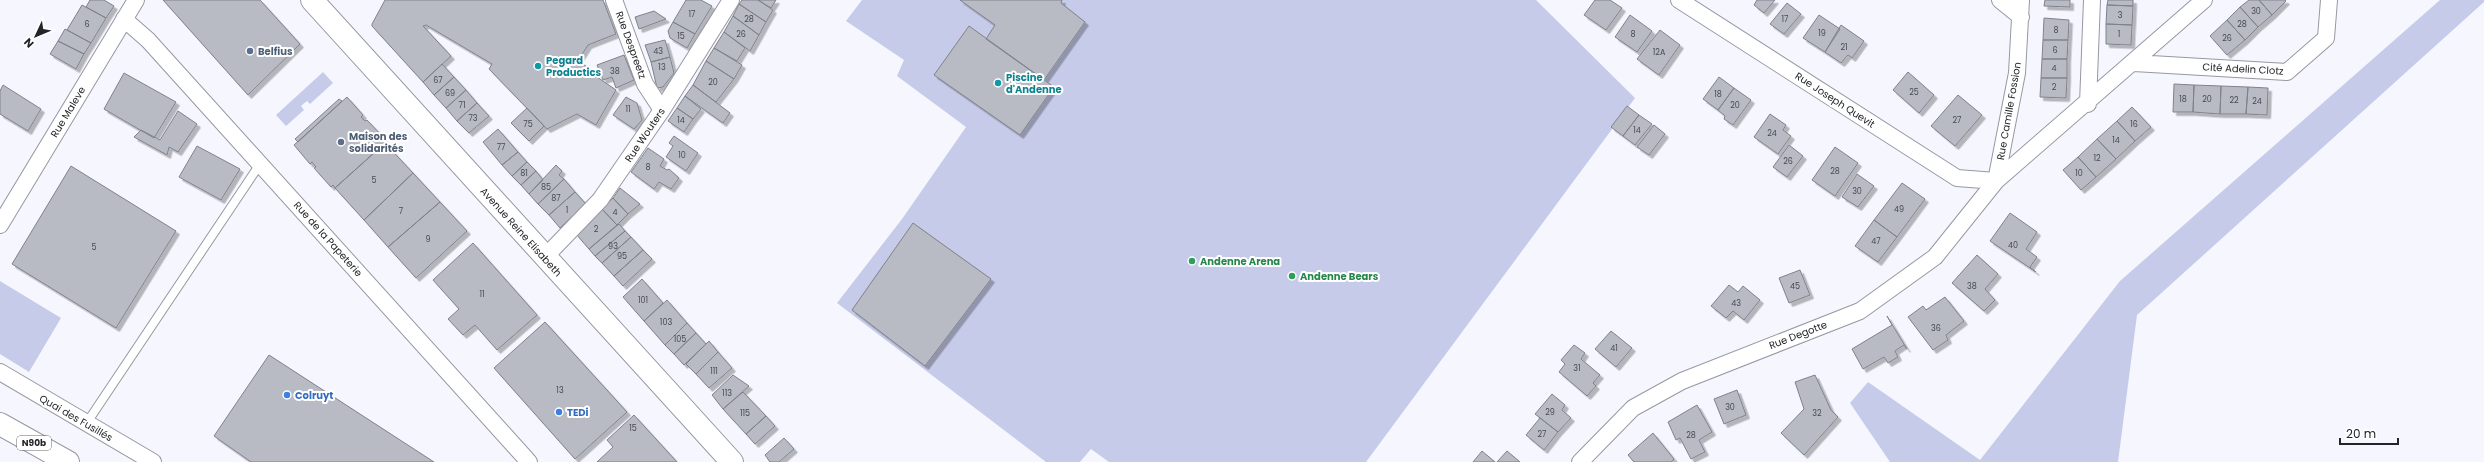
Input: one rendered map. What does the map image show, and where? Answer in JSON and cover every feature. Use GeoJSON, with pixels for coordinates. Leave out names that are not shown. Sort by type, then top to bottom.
{"type":"FeatureCollection","features":[{"type":"Feature","properties":{"kind":"main road","name":"Avenue Reine Elisabeth"},"geometry":{"type":"LineString","coordinates":[[312,0],[544,258],[732,462]]}},
{"type":"Feature","properties":{"kind":"main road","name":"N90b"},"geometry":{"type":"LineString","coordinates":[[0,424],[68,462]]}},
{"type":"Feature","properties":{"kind":"street","name":"Rue Maleve"},"geometry":{"type":"LineString","coordinates":[[0,225],[136,0]]}},
{"type":"Feature","properties":{"kind":"street","name":"Rue Despreetz"},"geometry":{"type":"LineString","coordinates":[[614,0],[645,84],[662,110]]}},
{"type":"Feature","properties":{"kind":"street","name":"Rue Wouters"},"geometry":{"type":"LineString","coordinates":[[544,258],[600,200],[662,110],[731,0]]}},
{"type":"Feature","properties":{"kind":"street","name":"Rue Joseph Quevit"},"geometry":{"type":"LineString","coordinates":[[1679,0],[1957,178],[1996,181]]}},
{"type":"Feature","properties":{"kind":"street"},"geometry":{"type":"LineString","coordinates":[[2000,0],[2021,17]]}},
{"type":"Feature","properties":{"kind":"street","name":"Rue Camille Fossion"},"geometry":{"type":"LineString","coordinates":[[1996,181],[2017,73],[2021,0]]}},
{"type":"Feature","properties":{"kind":"street"},"geometry":{"type":"LineString","coordinates":[[2088,104],[2092,0]]}},
{"type":"Feature","properties":{"kind":"street"},"geometry":{"type":"LineString","coordinates":[[1996,181],[2088,104],[2204,0]]}},
{"type":"Feature","properties":{"kind":"street","name":"Cité Adelin Clotz"},"geometry":{"type":"LineString","coordinates":[[2134,62],[2287,72],[2326,38],[2329,0]]}},
{"type":"Feature","properties":{"kind":"street","name":"Rue de la Papeterie"},"geometry":{"type":"LineString","coordinates":[[124,19],[148,40],[529,462]]}},
{"type":"Feature","properties":{"kind":"street","name":"Rue Degotte"},"geometry":{"type":"LineString","coordinates":[[1580,462],[1633,408],[1682,381],[1860,311],[1935,257],[1996,181]]}},
{"type":"Feature","properties":{"kind":"street","name":"Quai des Fusillés"},"geometry":{"type":"LineString","coordinates":[[0,372],[152,462]]}},
{"type":"Feature","properties":{"kind":"lane"},"geometry":{"type":"LineString","coordinates":[[86,424],[260,164]]}},
{"type":"Feature","properties":{"kind":"shaded area","name":"Andenne Arena"},"geometry":{"type":"Polygon","coordinates":[[[862,0],[1536,0],[1635,98],[1366,462],[1109,462],[1091,449],[1080,462],[1046,462],[837,303],[902,219],[966,127],[897,76],[904,60],[846,21],[862,0]]]}},
{"type":"Feature","properties":{"kind":"shaded area"},"geometry":{"type":"Polygon","coordinates":[[[2440,0],[2484,0],[2484,2],[2137,315],[2118,462],[1890,462],[1850,403],[1868,382],[1980,460],[2120,281],[2440,0]]]}},
{"type":"Feature","properties":{"kind":"shaded area"},"geometry":{"type":"Polygon","coordinates":[[[323,72],[333,83],[310,104],[307,101],[301,106],[304,110],[286,126],[276,115],[323,72]]]}},
{"type":"Feature","properties":{"kind":"shaded area"},"geometry":{"type":"Polygon","coordinates":[[[0,281],[61,318],[29,372],[0,354],[0,281]]]}},
{"type":"Feature","properties":{"kind":"building"},"geometry":{"type":"Polygon","coordinates":[[[90,0],[104,0],[114,6],[106,18],[86,7],[90,0]]]}},
{"type":"Feature","properties":{"kind":"building","name":"Belfius"},"geometry":{"type":"Polygon","coordinates":[[[163,0],[260,0],[300,44],[248,95],[163,0]]]}},
{"type":"Feature","properties":{"kind":"building","name":"Pegard Productics"},"geometry":{"type":"Polygon","coordinates":[[[385,0],[603,0],[616,34],[588,45],[578,61],[589,68],[587,70],[616,90],[596,125],[577,114],[547,129],[489,69],[492,64],[426,25],[423,26],[451,56],[423,82],[372,26],[385,0]]]}},
{"type":"Feature","properties":{"kind":"building"},"geometry":{"type":"Polygon","coordinates":[[[686,0],[701,0],[712,6],[695,34],[673,22],[686,0]]]}},
{"type":"Feature","properties":{"kind":"building"},"geometry":{"type":"Polygon","coordinates":[[[742,0],[758,0],[773,10],[766,22],[739,4],[742,0]]]}},
{"type":"Feature","properties":{"kind":"building"},"geometry":{"type":"Polygon","coordinates":[[[758,0],[776,0],[771,8],[758,0]]]}},
{"type":"Feature","properties":{"kind":"building"},"geometry":{"type":"Polygon","coordinates":[[[960,0],[1062,0],[1061,3],[1085,22],[1044,80],[986,39],[995,25],[960,0]]]}},
{"type":"Feature","properties":{"kind":"building"},"geometry":{"type":"Polygon","coordinates":[[[1595,0],[1610,0],[1622,8],[1606,30],[1584,15],[1595,0]]]}},
{"type":"Feature","properties":{"kind":"building"},"geometry":{"type":"Polygon","coordinates":[[[1757,0],[1775,0],[1764,13],[1754,5],[1757,0]]]}},
{"type":"Feature","properties":{"kind":"building"},"geometry":{"type":"Polygon","coordinates":[[[2045,0],[2070,0],[2070,7],[2044,6],[2045,0]]]}},
{"type":"Feature","properties":{"kind":"building"},"geometry":{"type":"Polygon","coordinates":[[[2108,0],[2133,0],[2133,6],[2107,5],[2108,0]]]}},
{"type":"Feature","properties":{"kind":"building"},"geometry":{"type":"Polygon","coordinates":[[[2249,0],[2259,0],[2272,15],[2258,27],[2240,7],[2249,0]]]}},
{"type":"Feature","properties":{"kind":"building"},"geometry":{"type":"Polygon","coordinates":[[[2259,0],[2285,0],[2286,1],[2272,15],[2259,0]]]}},
{"type":"Feature","properties":{"kind":"building"},"geometry":{"type":"Polygon","coordinates":[[[1787,3],[1801,14],[1784,34],[1770,24],[1787,3]]]}},
{"type":"Feature","properties":{"kind":"building"},"geometry":{"type":"Polygon","coordinates":[[[739,4],[766,22],[759,35],[733,16],[739,4]]]}},
{"type":"Feature","properties":{"kind":"building"},"geometry":{"type":"Polygon","coordinates":[[[82,5],[106,18],[91,43],[67,30],[82,5]]]}},
{"type":"Feature","properties":{"kind":"building"},"geometry":{"type":"Polygon","coordinates":[[[2107,5],[2133,6],[2132,25],[2106,24],[2107,5]]]}},
{"type":"Feature","properties":{"kind":"building"},"geometry":{"type":"Polygon","coordinates":[[[2240,7],[2258,27],[2245,40],[2227,20],[2240,7]]]}},
{"type":"Feature","properties":{"kind":"building"},"geometry":{"type":"Polygon","coordinates":[[[654,11],[666,19],[639,29],[635,17],[654,11]]]}},
{"type":"Feature","properties":{"kind":"building"},"geometry":{"type":"Polygon","coordinates":[[[1630,15],[1652,31],[1637,52],[1615,37],[1630,15]]]}},
{"type":"Feature","properties":{"kind":"building"},"geometry":{"type":"Polygon","coordinates":[[[1819,15],[1840,29],[1825,52],[1803,38],[1819,15]]]}},
{"type":"Feature","properties":{"kind":"building"},"geometry":{"type":"Polygon","coordinates":[[[733,16],[759,35],[750,51],[724,32],[733,16]]]}},
{"type":"Feature","properties":{"kind":"building"},"geometry":{"type":"Polygon","coordinates":[[[2044,18],[2069,20],[2068,40],[2043,40],[2044,18]]]}},
{"type":"Feature","properties":{"kind":"building"},"geometry":{"type":"Polygon","coordinates":[[[2227,20],[2245,40],[2227,55],[2210,36],[2227,20]]]}},
{"type":"Feature","properties":{"kind":"building"},"geometry":{"type":"Polygon","coordinates":[[[673,22],[695,34],[687,48],[670,38],[668,31],[673,22]]]}},
{"type":"Feature","properties":{"kind":"building"},"geometry":{"type":"Polygon","coordinates":[[[2106,24],[2132,25],[2131,45],[2106,44],[2106,24]]]}},
{"type":"Feature","properties":{"kind":"building"},"geometry":{"type":"Polygon","coordinates":[[[1841,25],[1864,41],[1852,58],[1848,55],[1841,63],[1825,52],[1841,25]]]}},
{"type":"Feature","properties":{"kind":"building","name":"Piscine d'Andenne"},"geometry":{"type":"Polygon","coordinates":[[[969,26],[1054,87],[1020,135],[934,75],[969,26]]]}},
{"type":"Feature","properties":{"kind":"building"},"geometry":{"type":"Polygon","coordinates":[[[65,29],[91,43],[84,54],[58,41],[65,29]]]}},
{"type":"Feature","properties":{"kind":"building"},"geometry":{"type":"Polygon","coordinates":[[[1660,30],[1680,45],[1659,75],[1637,59],[1660,30]]]}},
{"type":"Feature","properties":{"kind":"building"},"geometry":{"type":"Polygon","coordinates":[[[724,32],[745,48],[737,61],[714,48],[724,32]]]}},
{"type":"Feature","properties":{"kind":"building"},"geometry":{"type":"Polygon","coordinates":[[[665,40],[670,57],[651,62],[645,45],[665,40]]]}},
{"type":"Feature","properties":{"kind":"building"},"geometry":{"type":"Polygon","coordinates":[[[2043,40],[2068,40],[2067,59],[2042,59],[2043,40]]]}},
{"type":"Feature","properties":{"kind":"building"},"geometry":{"type":"Polygon","coordinates":[[[58,41],[84,54],[76,69],[50,54],[58,41]]]}},
{"type":"Feature","properties":{"kind":"building"},"geometry":{"type":"Polygon","coordinates":[[[714,48],[742,65],[734,79],[706,61],[714,48]]]}},
{"type":"Feature","properties":{"kind":"building"},"geometry":{"type":"Polygon","coordinates":[[[624,55],[634,80],[616,88],[612,77],[603,80],[597,65],[624,55]]]}},
{"type":"Feature","properties":{"kind":"building"},"geometry":{"type":"Polygon","coordinates":[[[670,57],[674,73],[663,87],[657,88],[651,62],[670,57]]]}},
{"type":"Feature","properties":{"kind":"building"},"geometry":{"type":"Polygon","coordinates":[[[2042,59],[2067,59],[2067,78],[2041,78],[2042,59]]]}},
{"type":"Feature","properties":{"kind":"building"},"geometry":{"type":"Polygon","coordinates":[[[706,61],[734,79],[716,102],[693,85],[706,61]]]}},
{"type":"Feature","properties":{"kind":"building"},"geometry":{"type":"Polygon","coordinates":[[[442,64],[454,77],[434,95],[423,82],[442,64]]]}},
{"type":"Feature","properties":{"kind":"building"},"geometry":{"type":"Polygon","coordinates":[[[1908,72],[1934,95],[1919,113],[1893,90],[1908,72]]]}},
{"type":"Feature","properties":{"kind":"building"},"geometry":{"type":"Polygon","coordinates":[[[124,73],[176,102],[154,138],[104,109],[124,73]]]}},
{"type":"Feature","properties":{"kind":"building"},"geometry":{"type":"Polygon","coordinates":[[[454,77],[466,90],[446,108],[434,95],[454,77]]]}},
{"type":"Feature","properties":{"kind":"building"},"geometry":{"type":"Polygon","coordinates":[[[1719,77],[1734,88],[1718,110],[1703,99],[1719,77]]]}},
{"type":"Feature","properties":{"kind":"building"},"geometry":{"type":"Polygon","coordinates":[[[2041,78],[2067,78],[2066,98],[2040,97],[2041,78]]]}},
{"type":"Feature","properties":{"kind":"building"},"geometry":{"type":"Polygon","coordinates":[[[2174,84],[2194,85],[2193,112],[2173,112],[2174,84]]]}},
{"type":"Feature","properties":{"kind":"building"},"geometry":{"type":"Polygon","coordinates":[[[3,85],[41,109],[28,131],[0,114],[0,91],[3,85]]]}},
{"type":"Feature","properties":{"kind":"building"},"geometry":{"type":"Polygon","coordinates":[[[693,85],[730,113],[723,123],[685,96],[693,85]]]}},
{"type":"Feature","properties":{"kind":"building"},"geometry":{"type":"Polygon","coordinates":[[[2194,85],[2221,86],[2220,114],[2193,112],[2194,85]]]}},
{"type":"Feature","properties":{"kind":"building"},"geometry":{"type":"Polygon","coordinates":[[[2221,86],[2248,87],[2246,114],[2220,114],[2221,86]]]}},
{"type":"Feature","properties":{"kind":"building"},"geometry":{"type":"Polygon","coordinates":[[[2248,87],[2268,88],[2267,115],[2246,114],[2248,87]]]}},
{"type":"Feature","properties":{"kind":"building"},"geometry":{"type":"Polygon","coordinates":[[[1734,88],[1751,100],[1733,125],[1724,119],[1725,116],[1718,110],[1734,88]]]}},
{"type":"Feature","properties":{"kind":"building"},"geometry":{"type":"Polygon","coordinates":[[[466,90],[477,103],[457,121],[446,108],[466,90]]]}},
{"type":"Feature","properties":{"kind":"building"},"geometry":{"type":"Polygon","coordinates":[[[1958,95],[1982,115],[1955,146],[1931,126],[1958,95]]]}},
{"type":"Feature","properties":{"kind":"building"},"geometry":{"type":"Polygon","coordinates":[[[685,96],[701,109],[693,119],[677,108],[685,96]]]}},
{"type":"Feature","properties":{"kind":"building","name":"Maison des solidarités"},"geometry":{"type":"Polygon","coordinates":[[[347,97],[363,115],[361,117],[365,121],[367,120],[384,138],[382,139],[385,143],[335,188],[333,185],[331,187],[314,168],[316,167],[312,162],[310,164],[294,145],[347,97]]]}},
{"type":"Feature","properties":{"kind":"building"},"geometry":{"type":"Polygon","coordinates":[[[626,97],[637,103],[642,120],[634,129],[613,115],[626,97]]]}},
{"type":"Feature","properties":{"kind":"building"},"geometry":{"type":"Polygon","coordinates":[[[339,99],[342,101],[298,142],[295,139],[339,99]]]}},
{"type":"Feature","properties":{"kind":"building"},"geometry":{"type":"Polygon","coordinates":[[[477,103],[489,116],[469,133],[457,121],[477,103]]]}},
{"type":"Feature","properties":{"kind":"building"},"geometry":{"type":"Polygon","coordinates":[[[1627,106],[1639,115],[1623,136],[1611,127],[1627,106]]]}},
{"type":"Feature","properties":{"kind":"building"},"geometry":{"type":"Polygon","coordinates":[[[2132,107],[2151,127],[2135,141],[2117,121],[2132,107]]]}},
{"type":"Feature","properties":{"kind":"building"},"geometry":{"type":"Polygon","coordinates":[[[527,108],[544,126],[529,141],[511,123],[527,108]]]}},
{"type":"Feature","properties":{"kind":"building"},"geometry":{"type":"Polygon","coordinates":[[[677,108],[693,119],[684,132],[668,121],[677,108]]]}},
{"type":"Feature","properties":{"kind":"building"},"geometry":{"type":"Polygon","coordinates":[[[178,111],[197,124],[178,152],[169,147],[167,155],[134,137],[141,130],[160,140],[178,111]]]}},
{"type":"Feature","properties":{"kind":"building"},"geometry":{"type":"Polygon","coordinates":[[[1770,114],[1786,125],[1783,130],[1791,136],[1778,154],[1754,137],[1770,114]]]}},
{"type":"Feature","properties":{"kind":"building"},"geometry":{"type":"Polygon","coordinates":[[[1639,115],[1652,124],[1635,145],[1623,136],[1639,115]]]}},
{"type":"Feature","properties":{"kind":"building"},"geometry":{"type":"Polygon","coordinates":[[[2117,121],[2135,141],[2116,159],[2097,139],[2117,121]]]}},
{"type":"Feature","properties":{"kind":"building"},"geometry":{"type":"Polygon","coordinates":[[[1654,125],[1665,134],[1649,155],[1637,147],[1654,125]]]}},
{"type":"Feature","properties":{"kind":"building"},"geometry":{"type":"Polygon","coordinates":[[[498,129],[518,152],[502,165],[483,142],[498,129]]]}},
{"type":"Feature","properties":{"kind":"building"},"geometry":{"type":"Polygon","coordinates":[[[674,136],[698,153],[686,171],[666,157],[673,146],[669,143],[674,136]]]}},
{"type":"Feature","properties":{"kind":"building"},"geometry":{"type":"Polygon","coordinates":[[[2097,139],[2116,159],[2096,177],[2078,157],[2097,139]]]}},
{"type":"Feature","properties":{"kind":"building"},"geometry":{"type":"Polygon","coordinates":[[[385,143],[413,173],[364,220],[335,188],[385,143]]]}},
{"type":"Feature","properties":{"kind":"building"},"geometry":{"type":"Polygon","coordinates":[[[1789,145],[1803,156],[1787,177],[1773,167],[1789,145]]]}},
{"type":"Feature","properties":{"kind":"building"},"geometry":{"type":"Polygon","coordinates":[[[197,146],[240,169],[221,200],[179,177],[197,146]]]}},
{"type":"Feature","properties":{"kind":"building"},"geometry":{"type":"Polygon","coordinates":[[[1835,147],[1858,163],[1835,196],[1812,180],[1835,147]]]}},
{"type":"Feature","properties":{"kind":"building"},"geometry":{"type":"Polygon","coordinates":[[[648,148],[664,159],[660,166],[667,170],[669,169],[679,178],[671,189],[659,182],[654,189],[631,172],[648,148]]]}},
{"type":"Feature","properties":{"kind":"building"},"geometry":{"type":"Polygon","coordinates":[[[518,152],[527,162],[512,176],[502,165],[518,152]]]}},
{"type":"Feature","properties":{"kind":"building"},"geometry":{"type":"Polygon","coordinates":[[[2078,157],[2096,177],[2081,190],[2063,170],[2078,157]]]}},
{"type":"Feature","properties":{"kind":"building"},"geometry":{"type":"Polygon","coordinates":[[[527,162],[536,171],[521,185],[512,176],[527,162]]]}},
{"type":"Feature","properties":{"kind":"building"},"geometry":{"type":"Polygon","coordinates":[[[556,165],[562,171],[559,175],[564,179],[538,204],[529,194],[556,165]]]}},
{"type":"Feature","properties":{"kind":"building"},"geometry":{"type":"Polygon","coordinates":[[[71,166],[176,231],[116,328],[12,264],[71,166]]]}},
{"type":"Feature","properties":{"kind":"building"},"geometry":{"type":"Polygon","coordinates":[[[536,171],[543,180],[529,194],[521,185],[536,171]]]}},
{"type":"Feature","properties":{"kind":"building"},"geometry":{"type":"Polygon","coordinates":[[[413,173],[440,202],[388,247],[364,220],[413,173]]]}},
{"type":"Feature","properties":{"kind":"building"},"geometry":{"type":"Polygon","coordinates":[[[1857,174],[1874,186],[1858,207],[1842,197],[1857,174]]]}},
{"type":"Feature","properties":{"kind":"building"},"geometry":{"type":"Polygon","coordinates":[[[564,179],[575,192],[549,215],[538,204],[564,179]]]}},
{"type":"Feature","properties":{"kind":"building"},"geometry":{"type":"Polygon","coordinates":[[[1902,183],[1925,199],[1897,237],[1874,220],[1902,183]]]}},
{"type":"Feature","properties":{"kind":"building"},"geometry":{"type":"Polygon","coordinates":[[[620,188],[640,204],[628,214],[613,198],[620,188]]]}},
{"type":"Feature","properties":{"kind":"building"},"geometry":{"type":"Polygon","coordinates":[[[575,192],[586,204],[560,228],[549,215],[575,192]]]}},
{"type":"Feature","properties":{"kind":"building"},"geometry":{"type":"Polygon","coordinates":[[[613,198],[628,214],[617,225],[602,209],[613,198]]]}},
{"type":"Feature","properties":{"kind":"building"},"geometry":{"type":"Polygon","coordinates":[[[440,202],[467,231],[416,278],[388,247],[440,202]]]}},
{"type":"Feature","properties":{"kind":"building"},"geometry":{"type":"Polygon","coordinates":[[[602,209],[617,225],[589,249],[576,234],[602,209]]]}},
{"type":"Feature","properties":{"kind":"building"},"geometry":{"type":"Polygon","coordinates":[[[2010,213],[2037,232],[2026,249],[2037,257],[2030,267],[2036,272],[1990,241],[2010,213]]]}},
{"type":"Feature","properties":{"kind":"building"},"geometry":{"type":"Polygon","coordinates":[[[1874,220],[1897,237],[1878,262],[1855,246],[1874,220]]]}},
{"type":"Feature","properties":{"kind":"building"},"geometry":{"type":"Polygon","coordinates":[[[913,223],[991,279],[925,366],[852,310],[913,223]]]}},
{"type":"Feature","properties":{"kind":"building"},"geometry":{"type":"Polygon","coordinates":[[[619,224],[625,231],[595,256],[589,249],[619,224]]]}},
{"type":"Feature","properties":{"kind":"building"},"geometry":{"type":"Polygon","coordinates":[[[625,231],[631,237],[602,263],[595,256],[625,231]]]}},
{"type":"Feature","properties":{"kind":"building"},"geometry":{"type":"Polygon","coordinates":[[[631,237],[643,250],[614,276],[602,263],[631,237]]]}},
{"type":"Feature","properties":{"kind":"building"},"geometry":{"type":"Polygon","coordinates":[[[473,243],[537,315],[497,350],[475,325],[463,335],[448,319],[459,309],[433,280],[473,243]]]}},
{"type":"Feature","properties":{"kind":"building"},"geometry":{"type":"Polygon","coordinates":[[[643,250],[652,259],[623,286],[614,276],[643,250]]]}},
{"type":"Feature","properties":{"kind":"building"},"geometry":{"type":"Polygon","coordinates":[[[1977,255],[1998,274],[1985,289],[1995,300],[1984,311],[1952,283],[1977,255]]]}},
{"type":"Feature","properties":{"kind":"building"},"geometry":{"type":"Polygon","coordinates":[[[1800,270],[1810,295],[1789,303],[1779,278],[1800,270]]]}},
{"type":"Feature","properties":{"kind":"building"},"geometry":{"type":"Polygon","coordinates":[[[642,279],[663,303],[644,321],[623,297],[642,279]]]}},
{"type":"Feature","properties":{"kind":"building"},"geometry":{"type":"Polygon","coordinates":[[[1729,285],[1738,292],[1743,286],[1760,300],[1744,320],[1733,311],[1726,318],[1711,306],[1729,285]]]}},
{"type":"Feature","properties":{"kind":"building"},"geometry":{"type":"Polygon","coordinates":[[[1945,297],[1964,321],[1946,335],[1948,340],[1933,350],[1908,317],[1923,306],[1926,310],[1945,297]]]}},
{"type":"Feature","properties":{"kind":"building"},"geometry":{"type":"Polygon","coordinates":[[[667,300],[687,323],[665,345],[644,321],[667,300]]]}},
{"type":"Feature","properties":{"kind":"building"},"geometry":{"type":"Polygon","coordinates":[[[1887,316],[1907,349],[1904,345],[1895,351],[1898,357],[1888,363],[1884,357],[1863,369],[1852,349],[1892,325],[1887,316]]]}},
{"type":"Feature","properties":{"kind":"building"},"geometry":{"type":"Polygon","coordinates":[[[545,322],[627,412],[575,459],[494,368],[545,322]]]}},
{"type":"Feature","properties":{"kind":"building"},"geometry":{"type":"Polygon","coordinates":[[[687,323],[696,333],[674,354],[665,345],[687,323]]]}},
{"type":"Feature","properties":{"kind":"building"},"geometry":{"type":"Polygon","coordinates":[[[1611,331],[1632,348],[1616,367],[1595,349],[1611,331]]]}},
{"type":"Feature","properties":{"kind":"building"},"geometry":{"type":"Polygon","coordinates":[[[696,333],[706,344],[684,365],[674,354],[696,333]]]}},
{"type":"Feature","properties":{"kind":"building"},"geometry":{"type":"Polygon","coordinates":[[[709,341],[718,352],[696,374],[686,364],[709,341]]]}},
{"type":"Feature","properties":{"kind":"building"},"geometry":{"type":"Polygon","coordinates":[[[1574,345],[1585,353],[1581,359],[1600,375],[1593,383],[1596,386],[1587,396],[1559,372],[1565,364],[1561,360],[1574,345]]]}},
{"type":"Feature","properties":{"kind":"building"},"geometry":{"type":"Polygon","coordinates":[[[718,352],[732,368],[709,388],[696,374],[718,352]]]}},
{"type":"Feature","properties":{"kind":"building","name":"Colruyt"},"geometry":{"type":"Polygon","coordinates":[[[269,355],[434,462],[251,462],[214,436],[269,355]]]}},
{"type":"Feature","properties":{"kind":"building"},"geometry":{"type":"Polygon","coordinates":[[[733,375],[749,386],[723,409],[712,395],[733,375]]]}},
{"type":"Feature","properties":{"kind":"building"},"geometry":{"type":"Polygon","coordinates":[[[1815,375],[1831,410],[1838,417],[1804,455],[1781,433],[1804,409],[1795,382],[1815,375]]]}},
{"type":"Feature","properties":{"kind":"building"},"geometry":{"type":"Polygon","coordinates":[[[1737,390],[1746,415],[1724,424],[1714,399],[1737,390]]]}},
{"type":"Feature","properties":{"kind":"building"},"geometry":{"type":"Polygon","coordinates":[[[743,392],[766,416],[746,434],[723,409],[743,392]]]}},
{"type":"Feature","properties":{"kind":"building"},"geometry":{"type":"Polygon","coordinates":[[[1552,394],[1565,405],[1562,410],[1571,418],[1558,432],[1535,414],[1552,394]]]}},
{"type":"Feature","properties":{"kind":"building"},"geometry":{"type":"Polygon","coordinates":[[[1697,405],[1712,432],[1699,440],[1705,452],[1691,459],[1680,438],[1676,440],[1668,422],[1697,405]]]}},
{"type":"Feature","properties":{"kind":"building"},"geometry":{"type":"Polygon","coordinates":[[[634,415],[677,462],[597,462],[613,447],[607,440],[634,415]]]}},
{"type":"Feature","properties":{"kind":"building"},"geometry":{"type":"Polygon","coordinates":[[[766,416],[775,426],[755,444],[746,434],[766,416]]]}},
{"type":"Feature","properties":{"kind":"building"},"geometry":{"type":"Polygon","coordinates":[[[1540,418],[1558,432],[1544,450],[1526,435],[1540,418]]]}},
{"type":"Feature","properties":{"kind":"building"},"geometry":{"type":"Polygon","coordinates":[[[1653,433],[1674,459],[1671,462],[1634,462],[1628,455],[1653,433]]]}},
{"type":"Feature","properties":{"kind":"building"},"geometry":{"type":"Polygon","coordinates":[[[784,438],[794,449],[779,462],[770,462],[765,455],[784,438]]]}},
{"type":"Feature","properties":{"kind":"building"},"geometry":{"type":"Polygon","coordinates":[[[1482,451],[1495,462],[1473,462],[1482,451]]]}},
{"type":"Feature","properties":{"kind":"building"},"geometry":{"type":"Polygon","coordinates":[[[1507,451],[1520,462],[1497,462],[1507,451]]]}},
{"type":"Feature","properties":{"kind":"place","name":"Belfius"},"geometry":{"type":"Point","coordinates":[250,51]}},
{"type":"Feature","properties":{"kind":"place","name":"Pegard Productics"},"geometry":{"type":"Point","coordinates":[538,66]}},
{"type":"Feature","properties":{"kind":"place","name":"Piscine d'Andenne"},"geometry":{"type":"Point","coordinates":[998,83]}},
{"type":"Feature","properties":{"kind":"place","name":"Maison des solidarités"},"geometry":{"type":"Point","coordinates":[341,142]}},
{"type":"Feature","properties":{"kind":"place","name":"Andenne Arena"},"geometry":{"type":"Point","coordinates":[1192,261]}},
{"type":"Feature","properties":{"kind":"place","name":"Andenne Bears"},"geometry":{"type":"Point","coordinates":[1292,276]}},
{"type":"Feature","properties":{"kind":"place","name":"Colruyt"},"geometry":{"type":"Point","coordinates":[287,395]}},
{"type":"Feature","properties":{"kind":"place","name":"TEDi"},"geometry":{"type":"Point","coordinates":[559,412]}}]}
